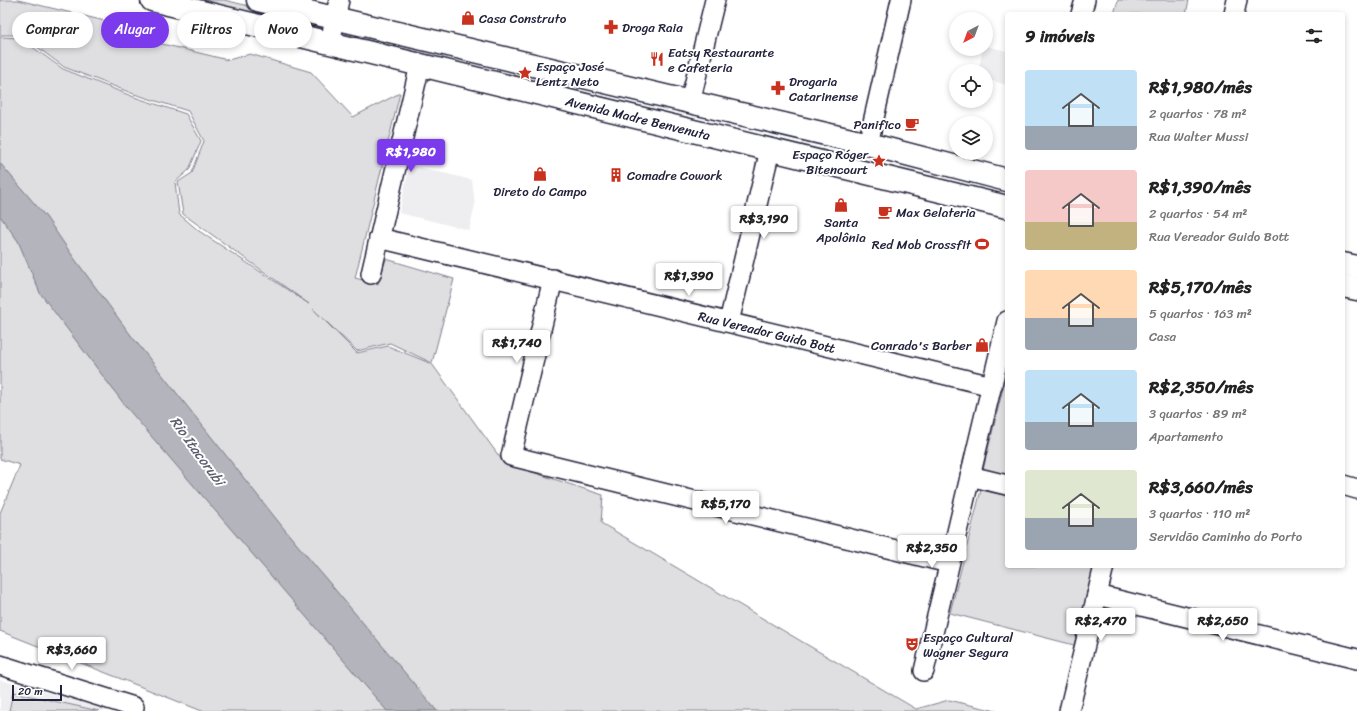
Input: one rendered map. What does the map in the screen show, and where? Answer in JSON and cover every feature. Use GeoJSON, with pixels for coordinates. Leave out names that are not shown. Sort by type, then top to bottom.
{"type":"FeatureCollection","features":[{"type":"Feature","properties":{"kind":"main road","name":"Avenida Madre Benvenuta"},"geometry":{"type":"LineString","coordinates":[[152,0],[1005,207]]}},
{"type":"Feature","properties":{"kind":"main road","name":"Avenida Madre Benvenuta"},"geometry":{"type":"LineString","coordinates":[[258,0],[337,9],[690,102],[868,144],[1005,179]]}},
{"type":"Feature","properties":{"kind":"main road"},"geometry":{"type":"LineString","coordinates":[[1345,264],[1357,267]]}},
{"type":"Feature","properties":{"kind":"main road"},"geometry":{"type":"LineString","coordinates":[[1345,286],[1357,289]]}},
{"type":"Feature","properties":{"kind":"street"},"geometry":{"type":"LineString","coordinates":[[690,102],[715,0]]}},
{"type":"Feature","properties":{"kind":"street"},"geometry":{"type":"LineString","coordinates":[[868,144],[901,0]]}},
{"type":"Feature","properties":{"kind":"street"},"geometry":{"type":"LineString","coordinates":[[1082,12],[1085,0]]}},
{"type":"Feature","properties":{"kind":"street"},"geometry":{"type":"LineString","coordinates":[[1234,12],[1237,0]]}},
{"type":"Feature","properties":{"kind":"street"},"geometry":{"type":"LineString","coordinates":[[330,43],[337,9]]}},
{"type":"Feature","properties":{"kind":"street"},"geometry":{"type":"LineString","coordinates":[[371,274],[420,65]]}},
{"type":"Feature","properties":{"kind":"street"},"geometry":{"type":"LineString","coordinates":[[729,322],[770,150]]}},
{"type":"Feature","properties":{"kind":"street","name":"Rua Vereador Guido Bott"},"geometry":{"type":"LineString","coordinates":[[379,238],[992,386]]}},
{"type":"Feature","properties":{"kind":"street"},"geometry":{"type":"LineString","coordinates":[[553,279],[511,456],[949,563]]}},
{"type":"Feature","properties":{"kind":"street"},"geometry":{"type":"LineString","coordinates":[[924,671],[1005,330]]}},
{"type":"Feature","properties":{"kind":"street"},"geometry":{"type":"LineString","coordinates":[[970,476],[1005,484]]}},
{"type":"Feature","properties":{"kind":"street"},"geometry":{"type":"LineString","coordinates":[[1345,486],[1357,489]]}},
{"type":"Feature","properties":{"kind":"street"},"geometry":{"type":"LineString","coordinates":[[1069,711],[1104,568]]}},
{"type":"Feature","properties":{"kind":"street"},"geometry":{"type":"LineString","coordinates":[[1097,596],[1357,657]]}},
{"type":"Feature","properties":{"kind":"street"},"geometry":{"type":"LineString","coordinates":[[0,665],[134,707]]}},
{"type":"Feature","properties":{"kind":"shaded area"},"geometry":{"type":"Polygon","coordinates":[[[0,0],[18,0],[68,12],[12,12],[12,35],[0,35],[0,0]]]}},
{"type":"Feature","properties":{"kind":"shaded area"},"geometry":{"type":"Polygon","coordinates":[[[199,0],[224,0],[274,12],[254,13],[199,0]]]}},
{"type":"Feature","properties":{"kind":"shaded area"},"geometry":{"type":"Polygon","coordinates":[[[1118,0],[1189,0],[1186,12],[1115,12],[1118,0]]]}},
{"type":"Feature","properties":{"kind":"shaded area"},"geometry":{"type":"Polygon","coordinates":[[[93,18],[101,20],[101,48],[169,48],[169,46],[228,60],[250,54],[311,72],[353,117],[400,93],[355,278],[378,284],[386,259],[454,279],[432,363],[390,343],[357,351],[313,309],[357,353],[388,346],[432,364],[504,463],[603,495],[601,523],[916,709],[949,700],[996,711],[202,711],[0,631],[0,513],[20,465],[0,459],[0,37],[12,38],[12,48],[34,48],[63,69],[134,97],[186,114],[201,141],[189,170],[175,182],[179,214],[199,231],[309,304],[183,214],[178,182],[192,173],[204,141],[188,111],[134,94],[64,67],[38,48],[93,48],[93,18]]]}},
{"type":"Feature","properties":{"kind":"shaded area"},"geometry":{"type":"Polygon","coordinates":[[[312,21],[328,25],[326,30],[312,27],[312,21]]]}},
{"type":"Feature","properties":{"kind":"shaded area"},"geometry":{"type":"Polygon","coordinates":[[[993,48],[1005,51],[1005,84],[993,81],[993,64],[980,64],[981,56],[993,56],[993,48]]]}},
{"type":"Feature","properties":{"kind":"shaded area"},"geometry":{"type":"Polygon","coordinates":[[[410,165],[472,180],[475,205],[469,230],[399,213],[410,165]]]}},
{"type":"Feature","properties":{"kind":"shaded area"},"geometry":{"type":"Polygon","coordinates":[[[1005,380],[1005,476],[983,470],[1005,380]]]}},
{"type":"Feature","properties":{"kind":"shaded area"},"geometry":{"type":"Polygon","coordinates":[[[981,490],[1005,496],[1005,568],[1093,568],[1074,645],[950,613],[981,490]]]}},
{"type":"Feature","properties":{"kind":"shaded area"},"geometry":{"type":"Polygon","coordinates":[[[0,680],[114,711],[0,711],[0,680]]]}},
{"type":"Feature","properties":{"kind":"shaded area"},"geometry":{"type":"Polygon","coordinates":[[[13,692],[99,711],[9,711],[13,692]]]}},
{"type":"Feature","properties":{"kind":"water","name":"Rio Itacorubi"},"geometry":{"type":"Polygon","coordinates":[[[0,163],[46,217],[130,334],[285,530],[437,711],[387,711],[127,408],[40,293],[18,241],[0,216],[0,163]]]}},
{"type":"Feature","properties":{"kind":"place","name":"Casa Construto"},"geometry":{"type":"Point","coordinates":[468,18]}},
{"type":"Feature","properties":{"kind":"place","name":"Droga Raia"},"geometry":{"type":"Point","coordinates":[611,27]}},
{"type":"Feature","properties":{"kind":"place","name":"Eatsy Restaurante e Cafeteria"},"geometry":{"type":"Point","coordinates":[657,59]}},
{"type":"Feature","properties":{"kind":"place","name":"Espaço José Lentz Neto"},"geometry":{"type":"Point","coordinates":[525,73]}},
{"type":"Feature","properties":{"kind":"place","name":"Drogaria Catarinense"},"geometry":{"type":"Point","coordinates":[778,88]}},
{"type":"Feature","properties":{"kind":"place","name":"Panifico"},"geometry":{"type":"Point","coordinates":[912,124]}},
{"type":"Feature","properties":{"kind":"place","name":"Espaço Róger Bitencourt"},"geometry":{"type":"Point","coordinates":[879,161]}},
{"type":"Feature","properties":{"kind":"place","name":"Direto do Campo"},"geometry":{"type":"Point","coordinates":[540,174]}},
{"type":"Feature","properties":{"kind":"place","name":"Comadre Cowork"},"geometry":{"type":"Point","coordinates":[616,175]}},
{"type":"Feature","properties":{"kind":"place","name":"Santa Apolônia"},"geometry":{"type":"Point","coordinates":[841,205]}},
{"type":"Feature","properties":{"kind":"place","name":"Max Gelateria"},"geometry":{"type":"Point","coordinates":[885,212]}},
{"type":"Feature","properties":{"kind":"place","name":"Red Mob Crossfit"},"geometry":{"type":"Point","coordinates":[982,244]}},
{"type":"Feature","properties":{"kind":"place","name":"Conrado's Barber"},"geometry":{"type":"Point","coordinates":[982,345]}},
{"type":"Feature","properties":{"kind":"place","name":"Espaço Cultural Wagner Segura"},"geometry":{"type":"Point","coordinates":[912,644]}}]}
